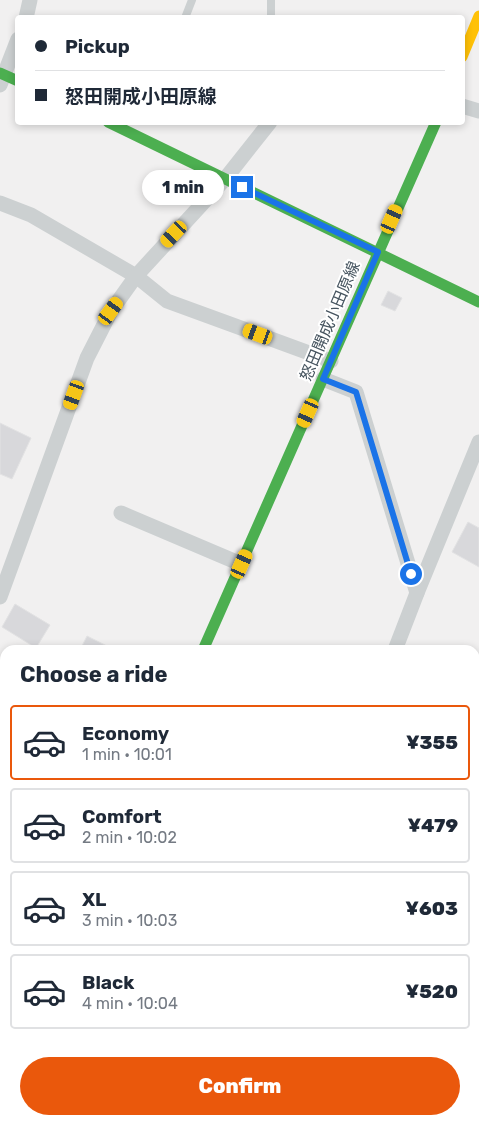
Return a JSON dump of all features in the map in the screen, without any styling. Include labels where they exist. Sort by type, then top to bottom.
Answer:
[{"type":"main road","points":[[465,50],[479,16]]},
{"type":"main road","points":[[1,77],[15,80]]},
{"type":"main road","points":[[435,125],[378,252],[479,302]]},
{"type":"main road","name":"怒田開成小田原線","points":[[131,127],[225,179],[378,252],[205,645]]},
{"type":"street","points":[[27,15],[30,0]]},
{"type":"street","points":[[1,77],[15,46]]},
{"type":"street","points":[[465,107],[479,111]]},
{"type":"street","points":[[0,598],[87,358],[111,311],[136,276],[225,179],[268,125]]},
{"type":"street","points":[[0,203],[31,215],[136,276],[167,301],[331,361]]},
{"type":"street","points":[[323,379],[356,392],[417,592]]},
{"type":"street","points":[[397,645],[479,442]]},
{"type":"street","points":[[121,513],[242,564]]},
{"type":"lane","points":[[186,15],[192,0]]},
{"type":"lane","points":[[271,0],[271,15]]},
{"type":"building","points":[[388,291],[402,298],[395,311],[381,305]]},
{"type":"building","points":[[0,423],[31,438],[12,479],[0,474]]},
{"type":"building","points":[[468,522],[479,528],[479,567],[452,552]]},
{"type":"building","points":[[15,604],[50,625],[38,645],[31,645],[2,627]]},
{"type":"building","points":[[87,636],[105,645],[82,645]]},
{"type":"traffic: fast","points":[[0,73],[15,80]]},
{"type":"traffic: fast","points":[[114,125],[479,302]]},
{"type":"traffic: fast","points":[[205,645],[435,125]]},
{"type":"traffic: slow","points":[[465,50],[479,16]]},
{"type":"route","points":[[242,187],[378,252],[323,379],[356,392],[411,574]]}]
